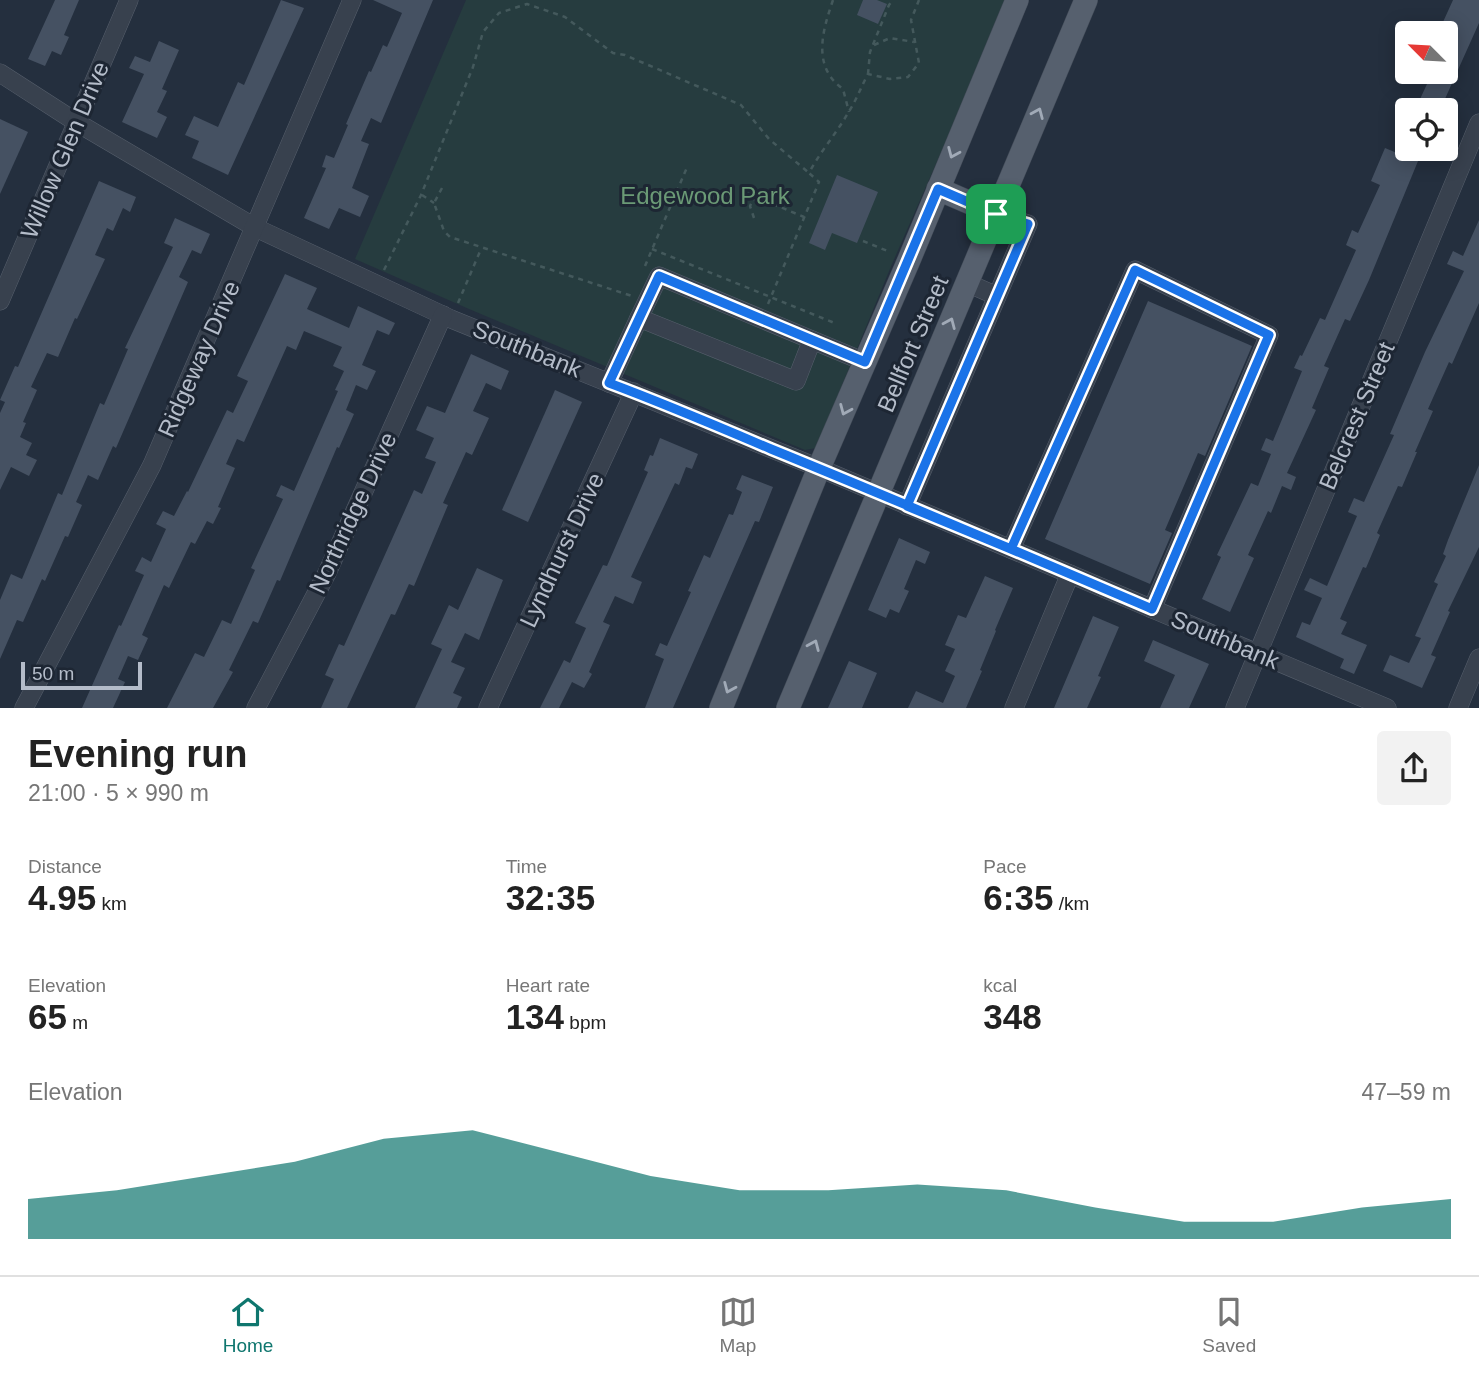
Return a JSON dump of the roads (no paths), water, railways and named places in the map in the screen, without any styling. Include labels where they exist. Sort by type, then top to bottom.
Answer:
[{"type":"main road","name":"Bellfort Street","points":[[721,708],[819,468],[1017,0]]},
{"type":"main road","name":"Bellfort Street","points":[[788,708],[1086,0]]},
{"type":"main road","points":[[938,189],[996,214]]},
{"type":"street","name":"Willow Glen Drive","points":[[0,301],[129,0]]},
{"type":"street","name":"Ridgeway Drive","points":[[24,708],[152,465],[352,0]]},
{"type":"street","name":"Southbank","points":[[0,74],[256,228],[447,317],[819,468],[1387,708]]},
{"type":"street","name":"Belcrest Street","points":[[1235,708],[1479,123]]},
{"type":"street","points":[[907,506],[1028,224],[996,214]]},
{"type":"street","points":[[1011,549],[1135,270],[1269,335],[1152,609]]},
{"type":"street","points":[[609,383],[659,276],[865,362]]},
{"type":"street","points":[[967,283],[997,296]]},
{"type":"street","name":"Northridge Drive","points":[[256,708],[327,573],[447,317]]},
{"type":"street","points":[[639,318],[796,381],[812,340]]},
{"type":"street","points":[[938,353],[968,365]]},
{"type":"street","name":"Lyndhurst Drive","points":[[488,708],[634,392]]},
{"type":"street","points":[[911,416],[940,429]]},
{"type":"street","points":[[1014,708],[1070,574]]},
{"type":"street","points":[[1458,708],[1479,658]]},
{"type":"park label","name":"Edgewood Park","points":[[705,196]]}]
